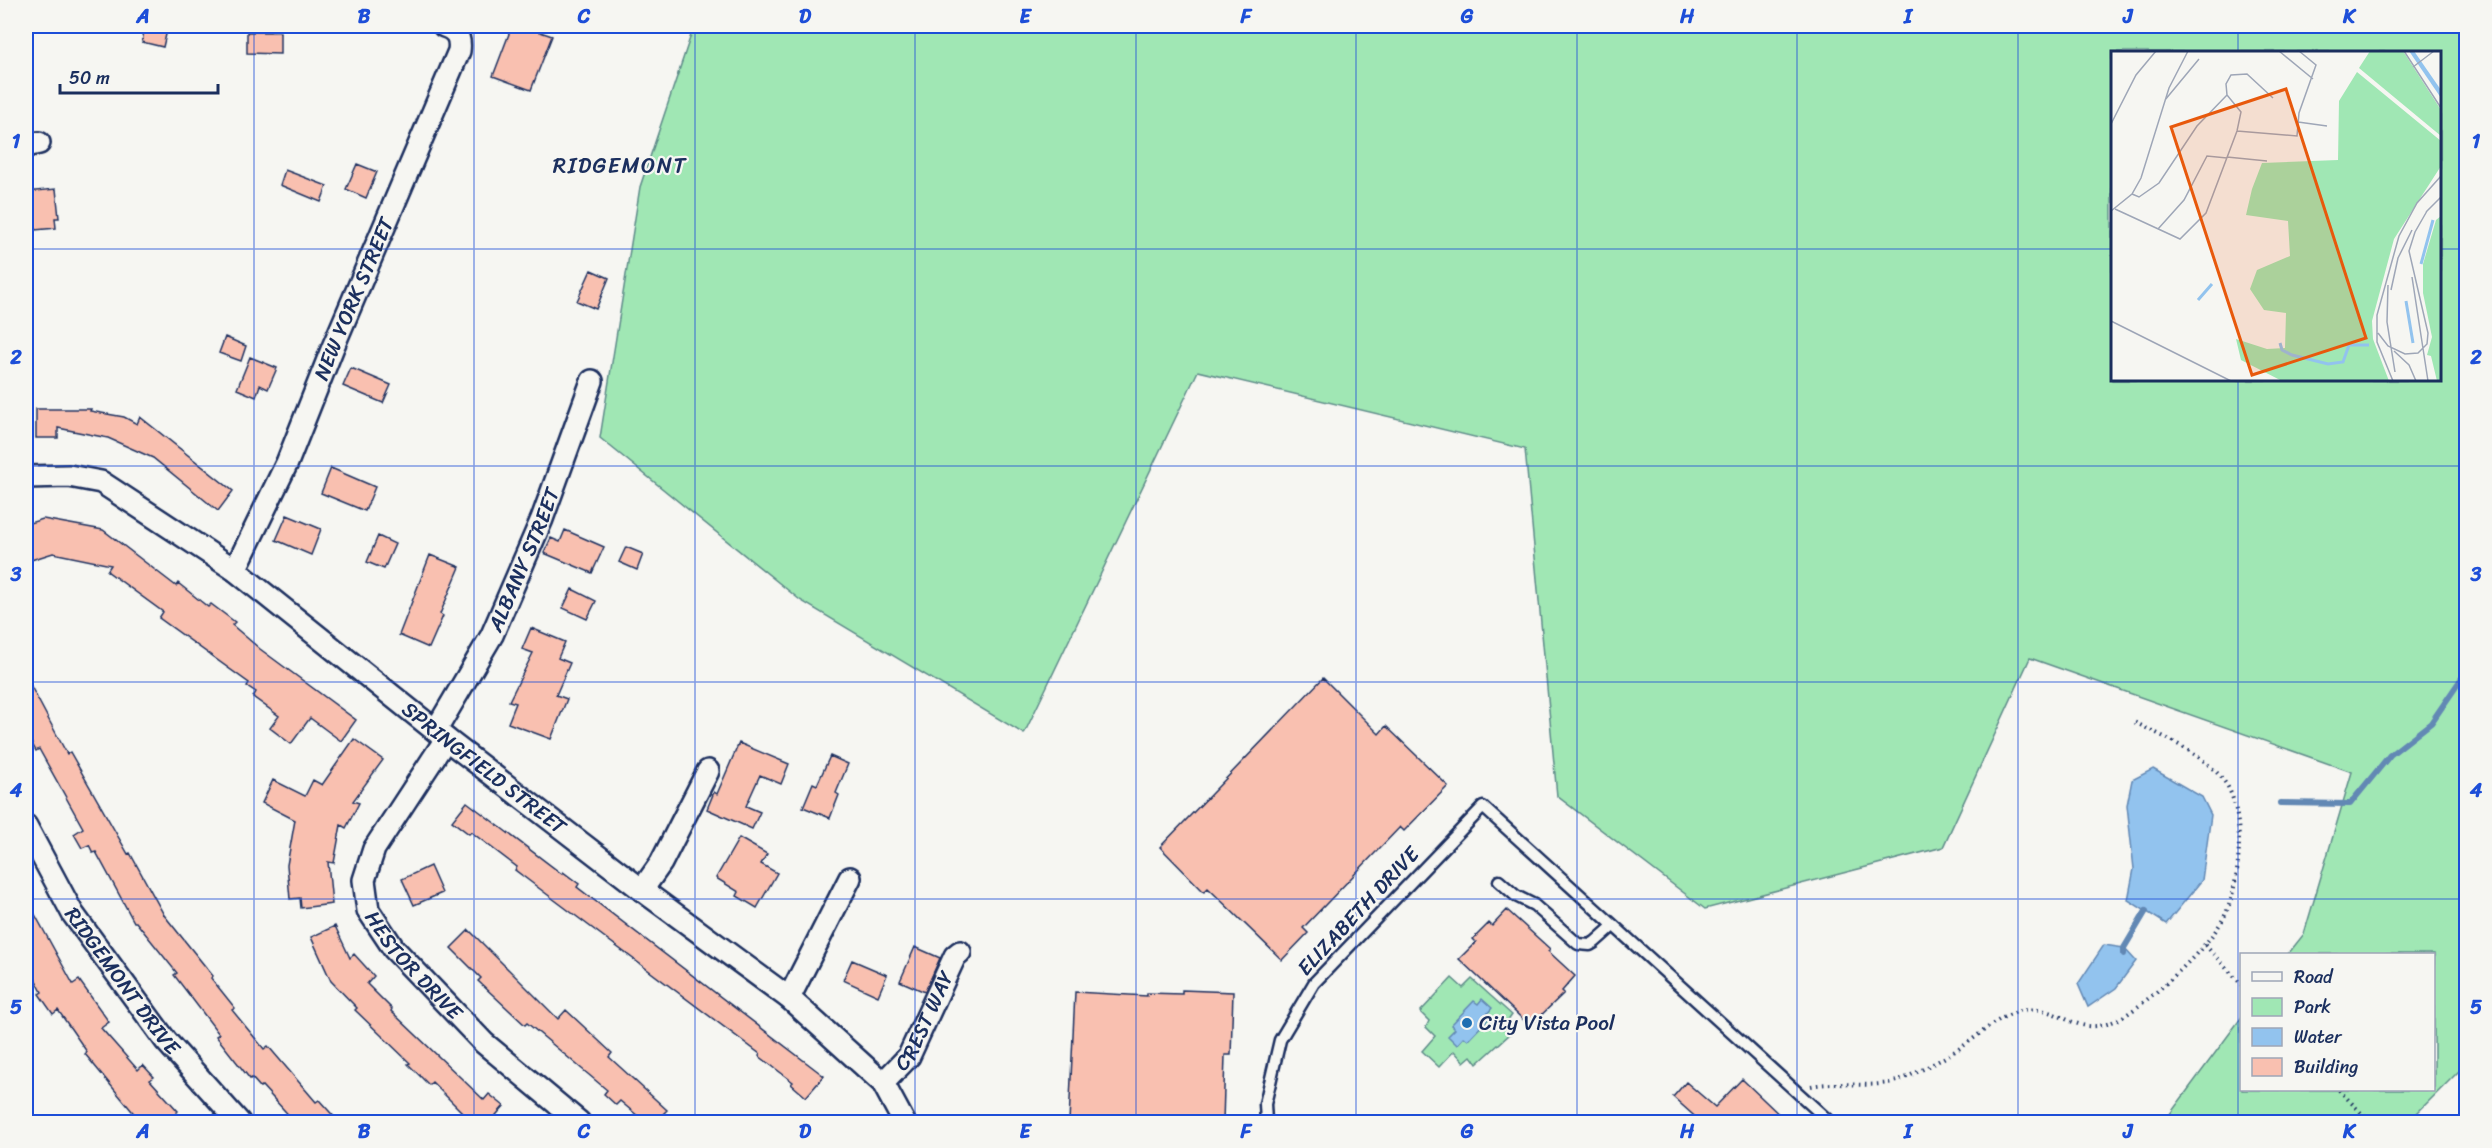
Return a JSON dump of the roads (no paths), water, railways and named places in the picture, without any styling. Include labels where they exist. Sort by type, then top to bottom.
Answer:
[{"type":"street","name":"NEW YORK STREET","points":[[235,570],[287,463],[333,347],[459,51],[460,42],[448,27]]},
{"type":"street","name":"ALBANY STREET","points":[[441,734],[492,635],[542,519],[592,381]]},
{"type":"street","name":"SPRINGFIELD STREET","points":[[26,477],[69,476],[101,482],[235,570],[642,890],[789,998],[884,1083],[904,1122]]},
{"type":"street","name":"HESTOR DRIVE","points":[[441,734],[374,849],[364,880],[368,910],[394,949],[484,1043],[579,1122]]},
{"type":"street","points":[[642,890],[661,863],[708,771]]},
{"type":"street","name":"RIDGEMONT DRIVE","points":[[26,826],[73,914],[166,1041],[239,1122]]},
{"type":"street","points":[[789,998],[850,878]]},
{"type":"street","name":"CREST WAY","points":[[884,1083],[909,1056],[955,956],[960,952]]},
{"type":"lane","name":"ELIZABETH DRIVE","points":[[1266,1122],[1265,1104],[1280,1040],[1314,983],[1483,807],[1613,926]]},
{"type":"lane","points":[[1499,881],[1516,896],[1534,905],[1578,944],[1590,945],[1613,926],[1830,1122]]},
{"type":"water","points":[[2153,769],[2202,797],[2211,815],[2202,880],[2166,924],[2128,900],[2134,869],[2127,805],[2132,780]]},
{"type":"water","points":[[2104,945],[2124,948],[2136,961],[2116,988],[2088,1007],[2078,984]]},
{"type":"water","points":[[1482,999],[1492,1008],[1487,1014],[1490,1017],[1468,1040],[1464,1037],[1457,1045],[1448,1036],[1455,1029],[1451,1025],[1474,1001],[1478,1004]]},
{"type":"waterway","points":[[2280,803],[2350,804],[2390,755],[2431,723],[2466,672]]},
{"type":"waterway","points":[[2124,954],[2124,948],[2146,911]]},
{"type":"place","name":"City Vista Pool","points":[[1467,1023]]},
{"type":"district","name":"RIDGEMONT","points":[[620,165]]}]
